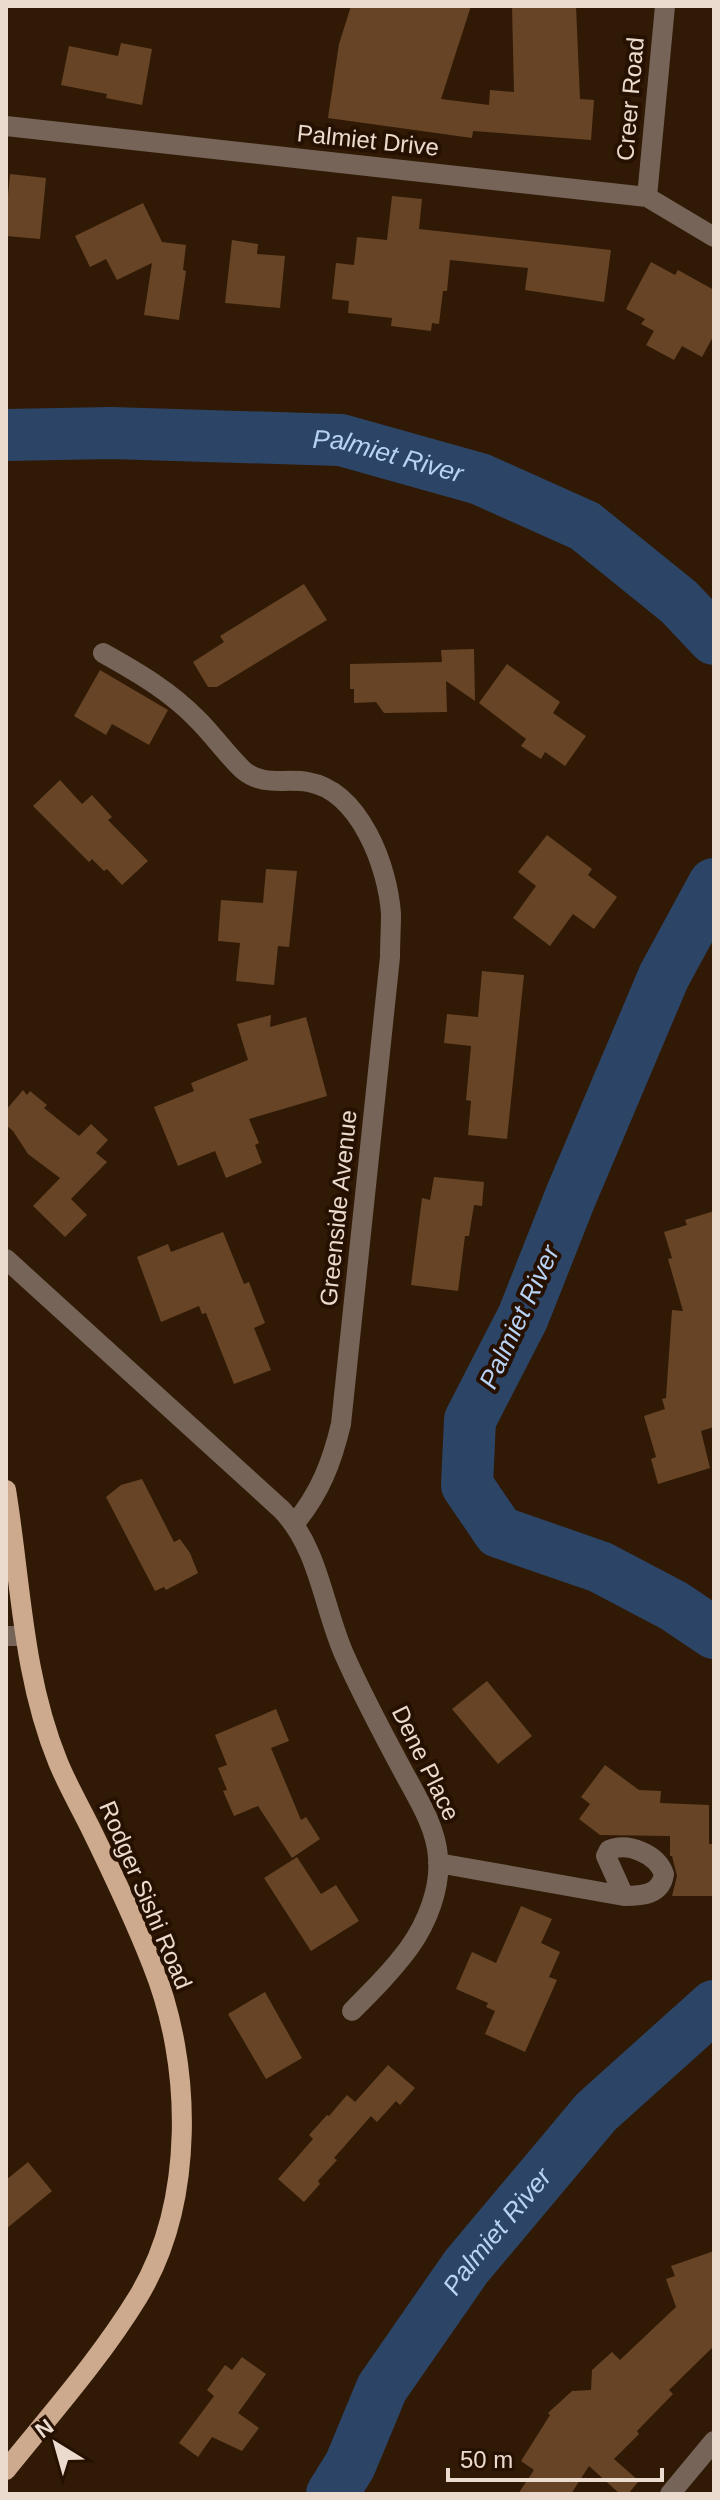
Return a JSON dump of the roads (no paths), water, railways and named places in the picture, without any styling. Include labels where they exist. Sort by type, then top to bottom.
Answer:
[{"type":"main road","name":"Rodger Sishi Road","points":[[6,1490],[15,1636],[58,1761],[154,1968],[179,2064],[181,2129],[180,2169],[173,2209],[139,2296],[86,2371],[6,2470]]},
{"type":"street","name":"Creer Road","points":[[647,197],[665,6]]},
{"type":"street","name":"Palmiet Drive","points":[[6,126],[647,197],[714,237]]},
{"type":"street","name":"Greenside Avenue","points":[[103,653],[167,692],[197,719],[243,770],[254,777],[261,781],[308,782],[330,789],[360,821],[383,874],[391,911],[390,957],[341,1424],[323,1483],[312,1503],[295,1523]]},
{"type":"street","points":[[6,1259],[295,1523]]},
{"type":"street","name":"Dene Place","points":[[295,1523],[310,1553],[342,1649],[429,1823],[438,1863],[437,1884],[430,1910],[411,1946],[352,2011]]},
{"type":"street","points":[[438,1863],[624,1896]]},
{"type":"street","points":[[670,2494],[714,2441]]},
{"type":"waterway","name":"Palmiet River","points":[[6,435],[111,433],[341,440],[480,479],[585,526],[679,602],[714,639]]},
{"type":"waterway","name":"Palmiet River","points":[[714,884],[664,976],[523,1317],[470,1420],[467,1485],[499,1532],[600,1567],[674,1606],[714,1633]]},
{"type":"waterway","name":"Palmiet River","points":[[332,2494],[350,2465],[382,2388],[466,2267],[596,2112],[714,2006]]}]
